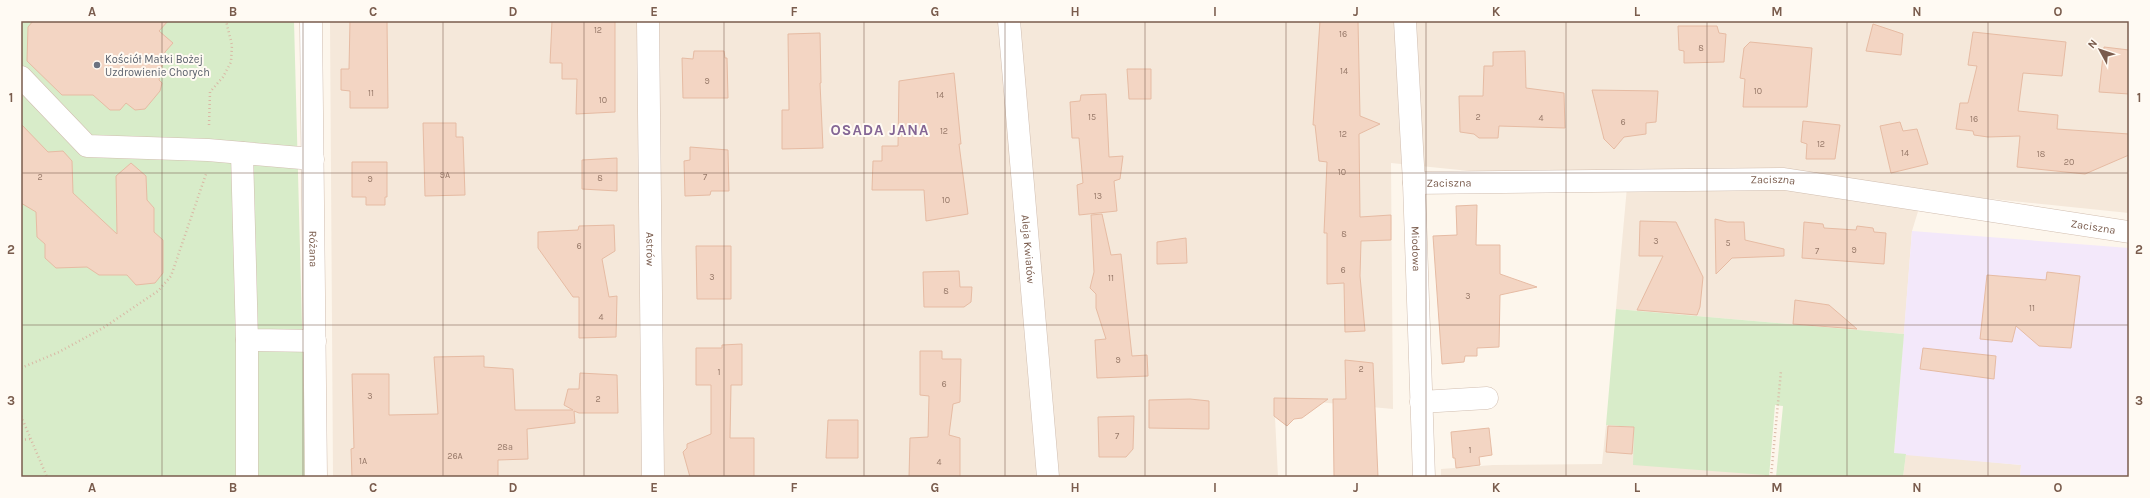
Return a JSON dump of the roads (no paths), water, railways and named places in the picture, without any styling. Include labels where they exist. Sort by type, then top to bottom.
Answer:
[{"type":"street","name":"Różana","points":[[311,21],[316,477]]},
{"type":"street","name":"Astrów","points":[[648,21],[653,477]]},
{"type":"street","name":"Aleja Kwiatów","points":[[1009,21],[1048,477]]},
{"type":"street","name":"Miodowa","points":[[1405,21],[1414,183],[1424,477]]},
{"type":"street","points":[[21,77],[88,146],[208,150],[313,159]]},
{"type":"street","points":[[242,153],[247,340],[247,477]]},
{"type":"street","name":"Zaciszna","points":[[1414,183],[1784,179],[2129,232]]},
{"type":"street","points":[[247,340],[315,341]]},
{"type":"street","points":[[1421,402],[1487,398]]},
{"type":"place","name":"Kościół Matki Bożej Uzdrowienie Chorych","points":[[97,65]]},
{"type":"district","name":"OSADA JANA","points":[[880,130]]}]
